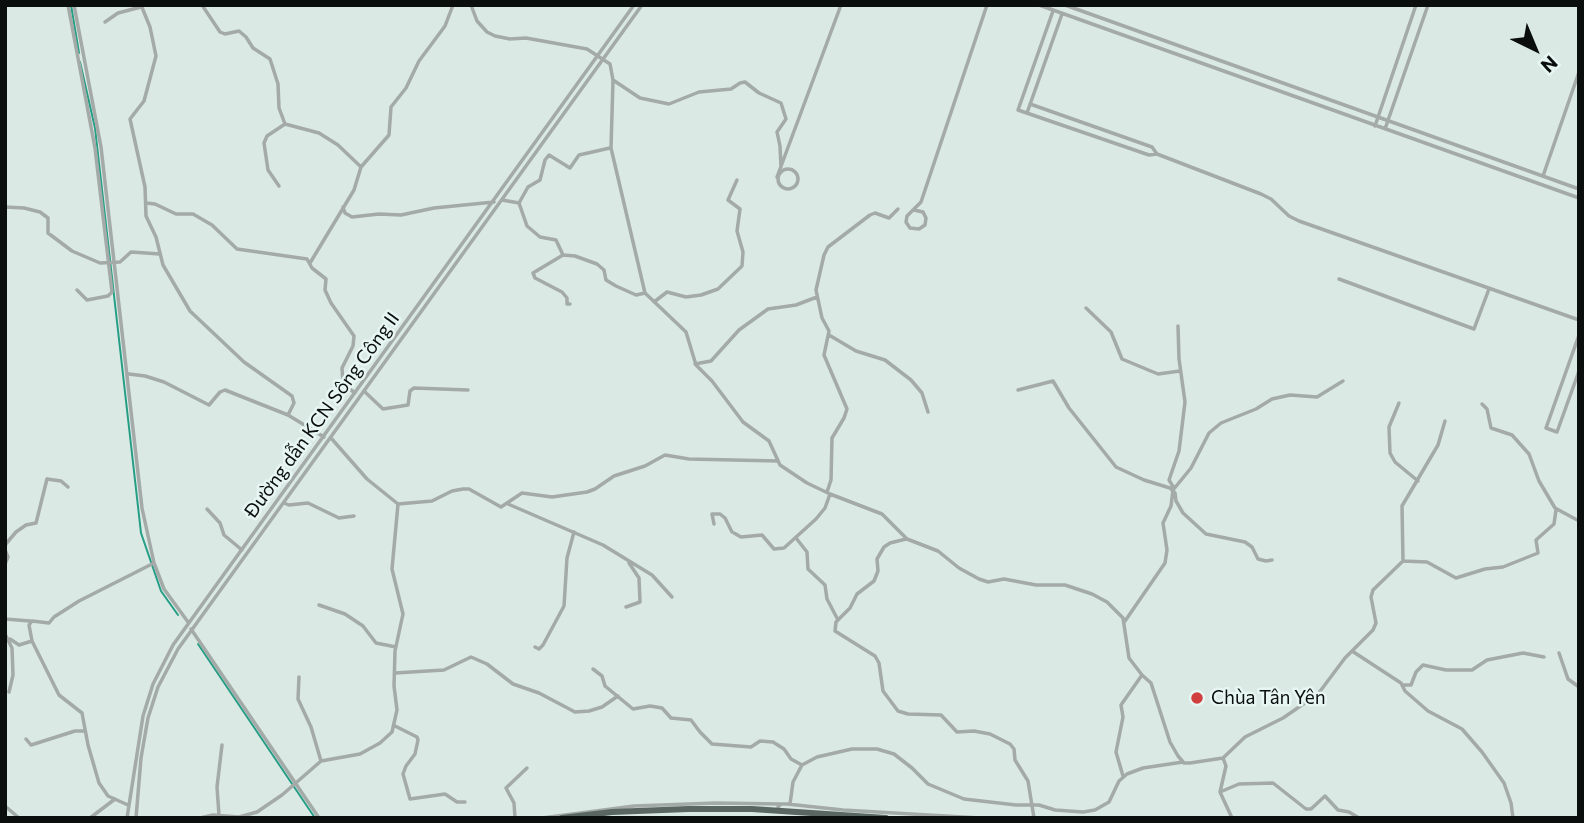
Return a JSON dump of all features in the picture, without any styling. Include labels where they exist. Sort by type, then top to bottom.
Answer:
[{"type":"highway","points":[[562,818],[612,812],[752,809],[886,818]]},
{"type":"street","points":[[68,5],[95,148],[128,374],[142,508],[153,564],[167,594],[189,623]]},
{"type":"street","points":[[74,5],[101,147],[112,264],[111,295],[87,300],[77,290]]},
{"type":"street","points":[[202,5],[220,32],[242,33],[253,48],[270,59],[278,84],[279,112],[285,124]]},
{"type":"street","points":[[310,263],[354,190],[361,167],[389,135],[391,107],[407,88],[419,61],[445,26],[453,5]]},
{"type":"street","points":[[471,5],[477,21],[486,32],[495,36],[579,47],[602,57],[610,64],[611,148],[645,293],[686,332],[695,364],[712,381],[743,422],[769,441],[779,461],[793,474],[828,493],[877,511],[907,539],[938,551],[959,568],[982,580],[1004,579],[1036,585],[1065,585],[1107,602],[1125,621],[1129,658],[1152,684],[1170,742],[1183,762]]},
{"type":"street","points":[[602,57],[634,5]]},
{"type":"street","points":[[602,57],[642,5]]},
{"type":"street","points":[[782,164],[796,172],[798,178],[794,187],[784,189],[778,184],[777,177],[841,5]]},
{"type":"street","points":[[921,202],[926,218],[925,225],[912,229],[907,225],[908,213],[921,202],[987,5]]},
{"type":"street","points":[[1039,5],[1579,198]]},
{"type":"street","points":[[1065,5],[1579,189]]},
{"type":"street","points":[[1375,126],[1416,5]]},
{"type":"street","points":[[1385,129],[1428,5]]},
{"type":"street","points":[[105,22],[118,13],[141,6],[150,27],[156,58],[143,103],[130,119],[141,162],[146,216],[166,271],[190,311],[244,362],[292,396],[294,403],[288,415]]},
{"type":"street","points":[[1053,10],[1018,110],[1149,155],[1157,155],[1261,194],[1299,221],[1579,320]]},
{"type":"street","points":[[1027,113],[1062,14]]},
{"type":"street","name":"Đường dẫn KCN Sông Công II","points":[[127,818],[139,734],[148,698],[162,665],[242,550],[331,438],[602,57]]},
{"type":"street","name":"Đường dẫn KCN Sông Công II","points":[[137,817],[144,735],[153,700],[168,666],[191,629],[284,503],[290,488],[355,393],[602,57]]},
{"type":"street","points":[[1543,176],[1579,72]]},
{"type":"street","points":[[612,80],[640,99],[669,104],[699,92],[732,89],[745,82],[759,93],[781,103],[786,119],[777,132],[782,164]]},
{"type":"street","points":[[83,87],[90,87]]},
{"type":"street","points":[[1030,104],[1152,147],[1157,155]]},
{"type":"street","points":[[279,186],[268,170],[264,143],[267,136],[285,124],[319,133],[338,145],[361,167]]},
{"type":"street","points":[[611,148],[579,155],[570,168],[549,155],[540,180],[528,187],[519,203],[527,226],[540,237],[556,240],[563,254],[597,264],[604,270],[606,280],[616,286],[636,295],[645,293]]},
{"type":"street","points":[[777,177],[781,171],[790,169]]},
{"type":"street","points":[[654,302],[667,292],[686,297],[718,289],[742,266],[743,252],[737,231],[740,209],[728,200],[737,180]]},
{"type":"street","points":[[502,200],[519,203]]},
{"type":"street","points":[[343,207],[345,213],[352,218],[379,214],[401,215],[434,208],[494,202]]},
{"type":"street","points":[[146,203],[155,204],[176,214],[193,214],[216,228],[237,249],[304,257],[326,279],[327,296],[354,335],[353,346],[342,368],[343,384],[355,393]]},
{"type":"street","points":[[5,207],[40,212],[48,218],[48,233],[72,251],[100,263],[122,261],[131,252],[160,254]]},
{"type":"street","points":[[714,524],[712,514],[720,514],[733,533],[741,537],[762,535],[777,550],[796,538],[820,514],[831,480],[832,438],[845,418],[847,409],[824,355],[829,335],[817,297],[817,284],[824,255],[828,247],[870,215],[875,213],[889,218],[898,209]]},
{"type":"street","points":[[914,210],[923,212]]},
{"type":"street","points":[[468,236],[473,240]]},
{"type":"street","points":[[563,254],[533,273],[535,278],[562,292],[567,298],[567,304],[570,304]]},
{"type":"street","points":[[1339,279],[1474,329],[1489,289]]},
{"type":"street","points":[[695,364],[711,361],[739,330],[768,309],[796,305],[817,297]]},
{"type":"street","points":[[1087,307],[1111,332],[1122,359],[1158,374],[1180,371]]},
{"type":"street","points":[[1178,326],[1180,371],[1185,402],[1179,451],[1169,480],[1180,509],[1203,531],[1245,542],[1252,547],[1258,559],[1272,560]]},
{"type":"street","points":[[829,335],[856,351],[885,360],[911,380],[922,393],[928,412]]},
{"type":"street","points":[[1579,335],[1546,428],[1557,432],[1579,371]]},
{"type":"street","points":[[128,374],[164,382],[209,405],[225,390],[288,415],[324,437]]},
{"type":"street","points":[[1125,621],[1165,563],[1167,550],[1163,523],[1171,506],[1173,489],[1191,468],[1206,438],[1217,425],[1285,395],[1320,396],[1343,381]]},
{"type":"street","points":[[1018,390],[1053,382],[1069,408],[1116,467],[1135,477],[1173,489]]},
{"type":"street","points":[[364,391],[383,409],[408,405],[410,391],[414,388],[468,390]]},
{"type":"street","points":[[1399,403],[1388,428],[1390,453],[1402,468],[1418,481]]},
{"type":"street","points":[[1482,404],[1487,409],[1491,428],[1512,435],[1529,454],[1539,481],[1556,510],[1579,521]]},
{"type":"street","points":[[1403,561],[1402,506],[1439,443],[1445,421]]},
{"type":"street","points":[[331,438],[367,479],[398,504],[432,501],[452,491],[463,489],[469,489],[498,506],[508,504],[522,493],[552,497],[591,491],[614,476],[635,470],[664,455],[689,459],[779,461]]},
{"type":"street","points":[[5,545],[13,534],[26,525],[36,523],[47,479],[61,481],[68,487]]},
{"type":"street","points":[[284,503],[306,503],[338,518],[354,516]]},
{"type":"street","points":[[200,818],[219,815],[233,817],[257,812],[290,789],[321,761],[360,754],[385,740],[395,726],[396,647],[403,614],[393,569],[398,504]]},
{"type":"street","points":[[508,504],[603,545],[661,582],[672,597]]},
{"type":"street","points":[[207,509],[220,523],[224,535],[242,550]]},
{"type":"street","points":[[790,804],[793,782],[802,765],[817,757],[852,749],[877,750],[899,757],[928,784],[960,797],[1069,811],[1095,810],[1109,802],[1123,776],[1143,768],[1223,758],[1245,737],[1283,718],[1318,694],[1352,651],[1373,631],[1376,623],[1371,597],[1373,590],[1403,561],[1427,562],[1456,578],[1485,569],[1503,567],[1538,553],[1536,540],[1554,524],[1556,510]]},
{"type":"street","points":[[535,647],[539,649],[545,642],[564,606],[567,558],[574,532]]},
{"type":"street","points":[[796,538],[807,552],[808,569],[825,585],[827,599],[838,620]]},
{"type":"street","points":[[907,539],[890,542],[884,547],[877,559],[878,571],[874,581],[857,594],[834,629],[875,656],[879,663],[883,691],[898,711],[938,714],[947,719],[957,732],[990,734],[1010,744],[1014,749],[1015,760],[1027,778],[1034,818]]},
{"type":"street","points":[[5,550],[8,557],[5,564]]},
{"type":"street","points":[[625,558],[638,575],[640,590],[640,602],[626,607]]},
{"type":"street","points":[[5,619],[49,623],[65,610],[153,564]]},
{"type":"street","points":[[319,605],[363,626],[376,643],[396,647]]},
{"type":"street","points":[[32,621],[29,631],[32,641],[60,695],[82,713],[99,783],[106,794],[128,805]]},
{"type":"street","points":[[191,629],[319,818]]},
{"type":"street","points":[[5,634],[12,648],[13,665],[9,692]]},
{"type":"street","points":[[7,640],[19,645],[32,641]]},
{"type":"street","points":[[1352,651],[1403,685],[1411,685],[1416,672],[1423,665],[1446,670],[1472,670],[1488,660],[1522,653],[1544,657]]},
{"type":"street","points":[[1559,653],[1568,679],[1579,687]]},
{"type":"street","points":[[395,673],[444,670],[471,657],[487,664],[513,684],[539,693],[575,712],[602,707],[618,696]]},
{"type":"street","points":[[593,669],[602,676],[605,686],[633,709],[650,706],[662,708],[671,718],[691,720],[712,744],[751,747],[760,741],[773,742],[783,749],[791,760],[802,765]]},
{"type":"street","points":[[1123,776],[1116,754],[1123,717],[1121,705],[1142,675]]},
{"type":"street","points":[[299,677],[299,703],[311,727],[321,761]]},
{"type":"street","points":[[1403,685],[1405,691],[1428,711],[1462,729],[1482,752],[1508,790],[1513,818]]},
{"type":"street","points":[[148,698],[153,700]]},
{"type":"street","points":[[395,726],[418,740],[415,754],[405,766],[403,774],[410,799],[445,794],[457,802],[465,802]]},
{"type":"street","points":[[26,739],[30,746],[75,731],[85,732]]},
{"type":"street","points":[[219,815],[217,787],[222,746]]},
{"type":"street","points":[[1223,758],[1226,766],[1220,792],[1233,818]]},
{"type":"street","points":[[515,818],[514,803],[506,788],[527,768]]},
{"type":"street","points":[[1220,792],[1239,784],[1273,783],[1306,809],[1311,809],[1325,796],[1338,810],[1359,818]]},
{"type":"street","points":[[90,818],[114,799]]},
{"type":"street","points":[[542,818],[634,806],[716,803],[779,806],[790,804],[842,810],[980,818]]},
{"type":"street","points":[[5,806],[19,818]]},
{"type":"waterway","points":[[71,5],[79,53]]},
{"type":"waterway","points":[[80,62],[95,128],[141,533],[161,591],[178,615]]},
{"type":"waterway","points":[[198,644],[315,818]]},
{"type":"place","name":"Chùa Tân Yên","points":[[1197,698]]}]
